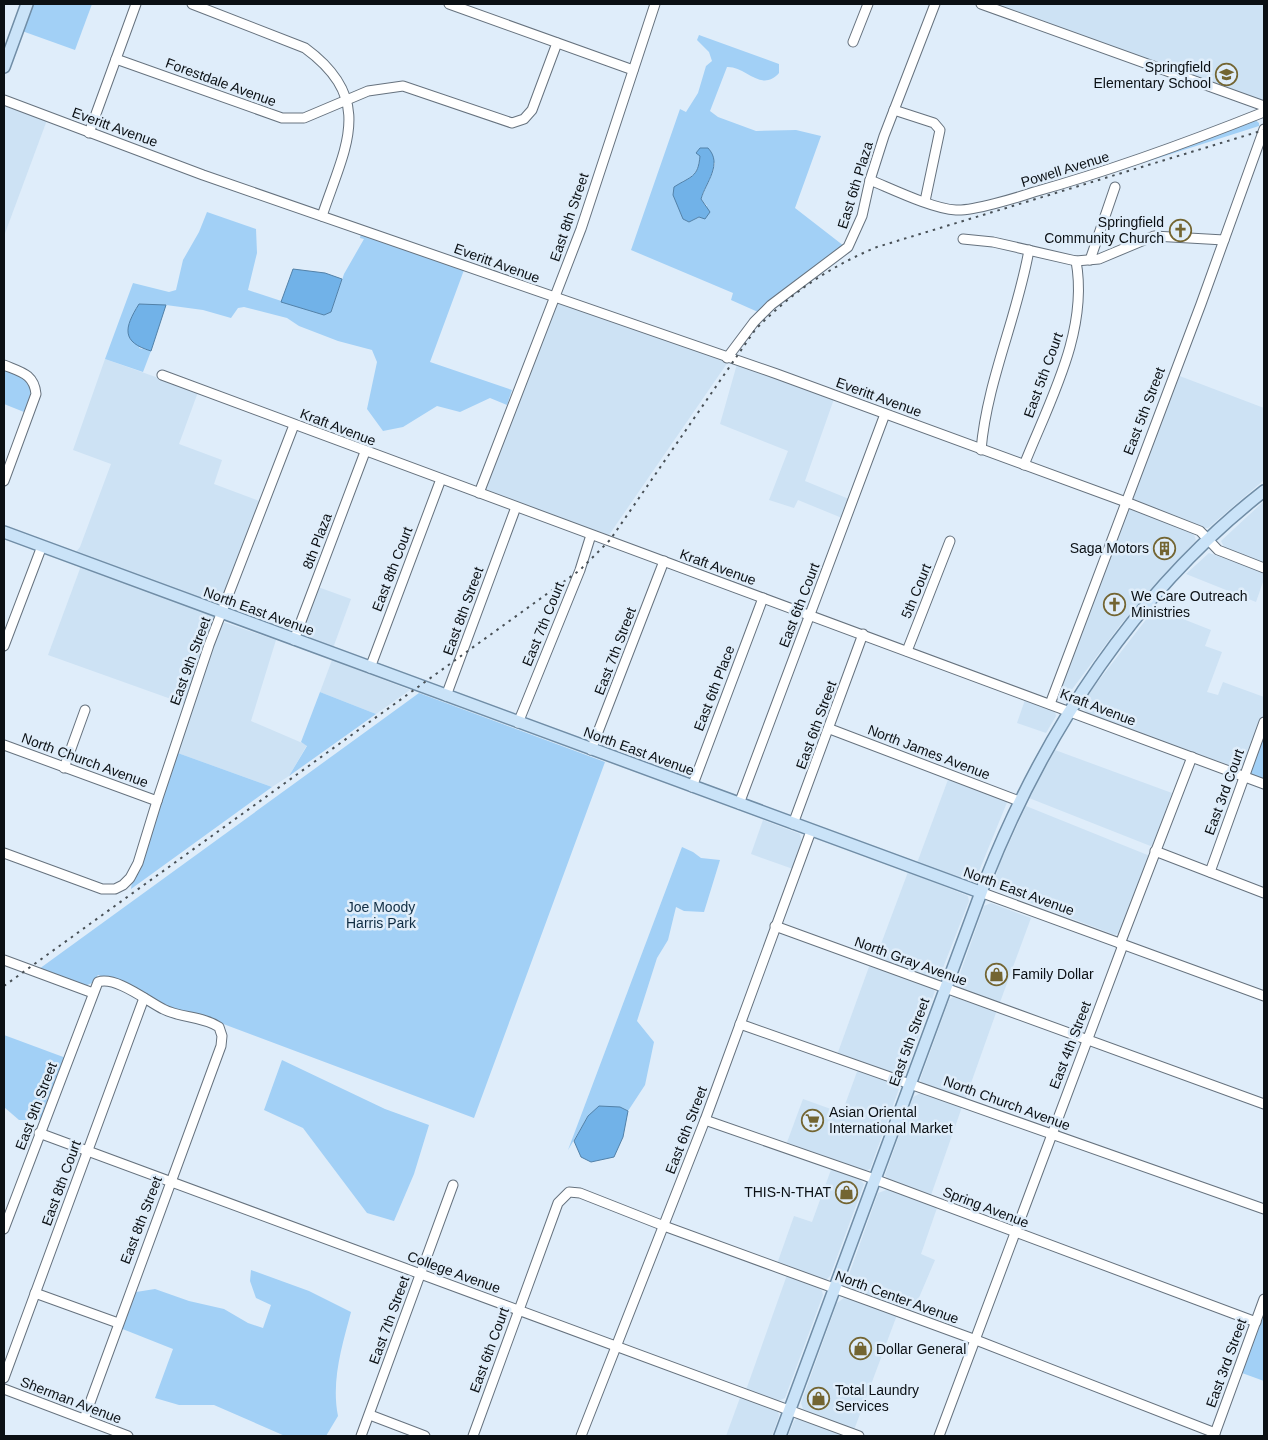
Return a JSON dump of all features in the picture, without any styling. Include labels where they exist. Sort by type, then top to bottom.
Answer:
[{"type":"main road","points":[[4,66],[27,4]]},
{"type":"main road","name":"East 5th Street","points":[[780,1436],[980,892],[1019,801],[1069,711],[1132,623],[1208,540],[1264,491]]},
{"type":"main road","name":"North East Avenue","points":[[4,532],[980,892]]},
{"type":"street","points":[[90,133],[136,4]]},
{"type":"street","points":[[192,4],[305,48],[332,71],[340,81],[350,113],[348,137],[322,216]]},
{"type":"street","points":[[449,4],[633,70]]},
{"type":"street","name":"East 8th Street","points":[[479,493],[581,229],[655,4]]},
{"type":"street","points":[[853,42],[868,4]]},
{"type":"street","name":"East 6th Plaza","points":[[727,358],[754,322],[771,305],[848,247],[862,216],[870,180],[894,110],[935,4]]},
{"type":"street","points":[[981,4],[1264,106]]},
{"type":"street","name":"Forestdale Avenue","points":[[116,59],[282,118],[304,118],[368,91],[404,86],[512,122],[524,119],[532,110],[557,43]]},
{"type":"street","name":"Everitt Avenue","points":[[4,100],[90,133],[885,414],[1126,502],[1200,532],[1218,550],[1264,568]]},
{"type":"street","points":[[894,110],[934,123],[940,130],[925,201]]},
{"type":"street","name":"Powell Avenue","points":[[870,180],[925,201],[956,210],[1010,199],[1088,177],[1172,149],[1264,112]]},
{"type":"street","name":"East 5th Street","points":[[1050,704],[1264,129]]},
{"type":"street","points":[[1090,260],[1115,187]]},
{"type":"street","points":[[963,239],[1029,250],[1076,262],[1099,259],[1154,236],[1224,240]]},
{"type":"street","points":[[981,450],[986,404],[1019,299],[1029,250]]},
{"type":"street","name":"East 5th Court","points":[[1024,465],[1074,333],[1079,297],[1076,262]]},
{"type":"street","points":[[4,366],[27,374],[35,383],[36,394],[4,481]]},
{"type":"street","name":"Kraft Avenue","points":[[162,375],[365,452],[863,634],[1264,784]]},
{"type":"street","name":"East 6th Court","points":[[739,804],[885,414]]},
{"type":"street","name":"East 9th Street","points":[[4,853],[102,889],[115,889],[130,878],[138,864],[156,801],[209,645],[294,425]]},
{"type":"street","name":"8th Plaza","points":[[294,640],[365,452]]},
{"type":"street","name":"East 8th Court","points":[[370,668],[441,479]]},
{"type":"street","name":"East 8th Street","points":[[446,696],[516,508]]},
{"type":"street","name":"East 7th Court","points":[[518,723],[580,570],[591,535]]},
{"type":"street","name":"5th Court","points":[[907,651],[950,541]]},
{"type":"street","points":[[4,646],[42,546]]},
{"type":"street","name":"East 7th Street","points":[[591,750],[664,561]]},
{"type":"street","name":"East 6th Place","points":[[692,787],[763,598]]},
{"type":"street","name":"East 6th Street","points":[[793,824],[830,729],[863,634]]},
{"type":"street","points":[[64,768],[85,710]]},
{"type":"street","name":"East 3rd Court","points":[[1210,872],[1264,722]]},
{"type":"street","name":"North James Avenue","points":[[830,729],[1019,801]]},
{"type":"street","name":"North Church Avenue","points":[[4,745],[156,801]]},
{"type":"street","name":"East 4th Street","points":[[939,1436],[1087,1040],[1155,851],[1192,757]]},
{"type":"street","name":"East 6th Street","points":[[580,1436],[705,1120],[811,831]]},
{"type":"street","points":[[1155,851],[1264,893]]},
{"type":"street","name":"North East Avenue","points":[[980,892],[1264,996]]},
{"type":"street","name":"North Gray Avenue","points":[[775,926],[1264,1104]]},
{"type":"street","points":[[4,960],[93,992],[98,982],[105,981],[144,998]]},
{"type":"street","name":"East 9th Street","points":[[4,1229],[93,992]]},
{"type":"street","name":"East 8th Street","points":[[84,1419],[221,1046],[221,1030],[212,1024],[166,1011],[144,998]]},
{"type":"street","name":"East 8th Court","points":[[4,1378],[144,998]]},
{"type":"street","name":"North Church Avenue","points":[[740,1024],[1264,1209]]},
{"type":"street","name":"Spring Avenue","points":[[705,1120],[874,1180],[1256,1322]]},
{"type":"street","name":"College Avenue","points":[[39,1133],[859,1436]]},
{"type":"street","name":"East 7th Street","points":[[361,1436],[453,1185]]},
{"type":"street","name":"East 6th Court","points":[[473,1436],[558,1204],[569,1192]]},
{"type":"street","name":"North Center Avenue","points":[[569,1192],[580,1193],[664,1226],[976,1340],[1214,1435]]},
{"type":"street","points":[[35,1293],[118,1323]]},
{"type":"street","name":"East 3rd Street","points":[[1214,1435],[1264,1299]]},
{"type":"street","name":"Sherman Avenue","points":[[4,1390],[128,1436]]},
{"type":"street","points":[[370,1415],[425,1436]]},
{"type":"shaded area","name":"Springfield Elementary School","points":[[996,4],[1264,4],[1264,101],[1260,100]]},
{"type":"shaded area","points":[[4,106],[47,120],[4,236]]},
{"type":"shaded area","points":[[700,148],[708,148],[714,160],[712,173],[701,199],[710,212],[705,219],[699,217],[689,222],[683,219],[673,195],[674,187],[695,173],[700,156],[696,153]]},
{"type":"shaded area","points":[[293,269],[325,273],[342,279],[331,312],[324,315],[281,302]]},
{"type":"shaded area","points":[[555,302],[728,362],[609,535],[482,491]]},
{"type":"shaded area","points":[[139,304],[166,305],[151,351],[134,343],[128,333],[130,320]]},
{"type":"shaded area","points":[[105,359],[198,392],[179,444],[222,460],[214,484],[262,502],[221,602],[209,603],[76,552],[80,547],[111,464],[73,450]]},
{"type":"shaded area","points":[[737,364],[834,399],[805,481],[849,499],[842,518],[798,500],[794,508],[769,500],[788,451],[720,424]]},
{"type":"shaded area","points":[[1177,375],[1264,408],[1264,480],[1208,528],[1202,528],[1131,500]]},
{"type":"shaded area","points":[[1264,501],[1264,564],[1224,547],[1221,541]]},
{"type":"shaded area","points":[[1129,508],[1185,529],[1194,535],[1196,540],[1121,624],[1064,700],[1060,697],[1060,691]]},
{"type":"shaded area","points":[[1209,553],[1264,572],[1264,579],[1256,602],[1186,574]]},
{"type":"shaded area","points":[[81,566],[208,613],[214,617],[185,704],[48,655]]},
{"type":"shaded area","points":[[318,587],[351,599],[333,648],[300,635]]},
{"type":"shaded area","points":[[1155,608],[1211,630],[1205,646],[1222,652],[1207,692],[1218,695],[1223,682],[1264,697],[1264,714],[1246,764],[1234,767],[1090,715],[1083,709],[1083,703],[1093,688]]},
{"type":"shaded area","points":[[223,622],[276,640],[251,721],[307,745],[289,776],[272,787],[175,752],[220,624]]},
{"type":"shaded area","points":[[332,660],[410,690],[376,714],[320,692]]},
{"type":"shaded area","points":[[1026,697],[1055,712],[1056,716],[1046,733],[1017,723]]},
{"type":"shaded area","points":[[1055,750],[1172,793],[1153,847],[1029,798]]},
{"type":"shaded area","points":[[949,777],[1008,800],[977,876],[973,881],[917,863]]},
{"type":"shaded area","points":[[1026,806],[1150,856],[1121,932],[1115,935],[992,888],[1000,863]]},
{"type":"shaded area","points":[[763,820],[800,834],[802,843],[793,869],[751,854]]},
{"type":"shaded area","points":[[908,872],[968,896],[969,901],[939,978],[932,979],[875,960]]},
{"type":"shaded area","points":[[991,903],[1031,918],[999,1005],[958,988],[956,985],[984,906]]},
{"type":"shaded area","points":[[870,964],[930,987],[935,991],[906,1072],[900,1076],[837,1055]]},
{"type":"shaded area","points":[[953,997],[997,1010],[965,1100],[922,1083],[920,1080],[949,1000]]},
{"type":"shaded area","points":[[858,1069],[895,1082],[899,1089],[870,1169],[865,1171],[786,1145],[803,1099],[842,1113]]},
{"type":"shaded area","points":[[921,1093],[962,1107],[930,1198],[891,1183],[885,1175],[913,1097]]},
{"type":"shaded area","points":[[599,1106],[620,1107],[628,1111],[623,1137],[614,1157],[591,1162],[581,1157],[574,1141],[588,1116]]},
{"type":"shaded area","points":[[832,1167],[858,1178],[864,1184],[830,1276],[825,1281],[777,1264],[794,1216],[812,1222]]},
{"type":"shaded area","points":[[889,1189],[937,1208],[921,1254],[935,1260],[912,1314],[845,1286],[878,1193]]},
{"type":"shaded area","points":[[787,1275],[817,1286],[823,1295],[785,1398],[778,1401],[746,1390]]},
{"type":"shaded area","points":[[844,1298],[897,1315],[854,1430],[812,1414],[803,1409],[801,1403],[837,1303]]},
{"type":"shaded area","points":[[741,1395],[778,1411],[779,1416],[772,1436],[726,1436]]},
{"type":"shaded area","points":[[798,1418],[840,1431],[838,1436],[788,1436],[794,1421]]},
{"type":"green space","points":[[32,4],[92,4],[75,50],[22,31]]},
{"type":"green space","points":[[699,35],[779,64],[779,73],[766,80],[760,80],[741,70],[727,67],[710,111],[718,117],[756,131],[796,130],[821,136],[795,208],[844,246],[789,285],[758,312],[731,300],[733,293],[631,250],[680,109],[686,112],[698,93],[706,66],[712,61],[709,52],[697,40]],"holes":[[[697,153],[715,163],[701,199],[707,206],[700,217],[689,222],[683,219],[680,211],[683,181],[696,172],[700,156]]]},
{"type":"green space","points":[[1254,119],[1259,123],[1259,126],[1130,167]]},
{"type":"green space","points":[[207,212],[256,229],[257,253],[248,290],[324,315],[331,312],[344,274],[364,239],[360,238],[361,233],[464,270],[430,362],[512,390],[507,405],[490,398],[460,412],[437,406],[403,427],[383,431],[367,409],[377,362],[372,350],[338,341],[299,326],[287,318],[244,307],[238,308],[231,318],[203,310],[166,305],[139,348],[151,351],[143,372],[105,359],[133,283],[169,292],[176,290],[183,260],[199,232]]},
{"type":"green space","points":[[4,369],[21,376],[29,383],[31,388],[30,394],[24,412],[4,404]]},
{"type":"green space","points":[[320,692],[376,714],[289,776],[307,746],[301,742]]},
{"type":"green space","name":"Joe Moody Harris Park","points":[[419,693],[605,762],[474,1118],[218,1022],[168,1008],[138,990],[98,975],[92,983],[85,986],[39,969]]},
{"type":"green space","points":[[1264,734],[1264,781],[1249,775]]},
{"type":"green space","points":[[175,752],[272,787],[131,889],[132,881],[142,865]]},
{"type":"green space","points":[[682,847],[701,858],[720,860],[704,912],[684,911],[676,907],[668,940],[657,958],[637,1021],[654,1042],[645,1085],[628,1111],[620,1107],[588,1116],[568,1150]]},
{"type":"green space","points":[[4,1035],[66,1058],[42,1120],[19,1120],[4,1107]]},
{"type":"green space","points":[[282,1060],[385,1109],[429,1125],[414,1174],[394,1221],[367,1213],[303,1128],[264,1110]]},
{"type":"green space","points":[[251,1270],[309,1291],[351,1312],[341,1351],[337,1377],[336,1403],[338,1416],[326,1436],[285,1436],[214,1405],[179,1405],[155,1398],[173,1349],[120,1328],[136,1292],[155,1289],[189,1301],[224,1309],[248,1323],[263,1328],[271,1305],[256,1298],[250,1281]]},
{"type":"green space","points":[[1264,1313],[1264,1381],[1242,1373]]},
{"type":"railway","points":[[4,986],[580,570],[610,540],[755,330],[782,304],[812,282],[843,263],[877,247],[1264,130]]},
{"type":"place","name":"Springfield Elementary School","points":[[1227,75]]},
{"type":"place","name":"Springfield Community Church","points":[[1180,230]]},
{"type":"place","name":"Saga Motors","points":[[1165,548]]},
{"type":"place","name":"We Care Outreach Ministries","points":[[1115,604]]},
{"type":"place","name":"Family Dollar","points":[[996,974]]},
{"type":"place","name":"Asian Oriental International Market","points":[[813,1120]]},
{"type":"place","name":"THIS-N-THAT","points":[[847,1192]]},
{"type":"place","name":"Dollar General","points":[[860,1349]]},
{"type":"place","name":"Total Laundry Services","points":[[819,1398]]}]
